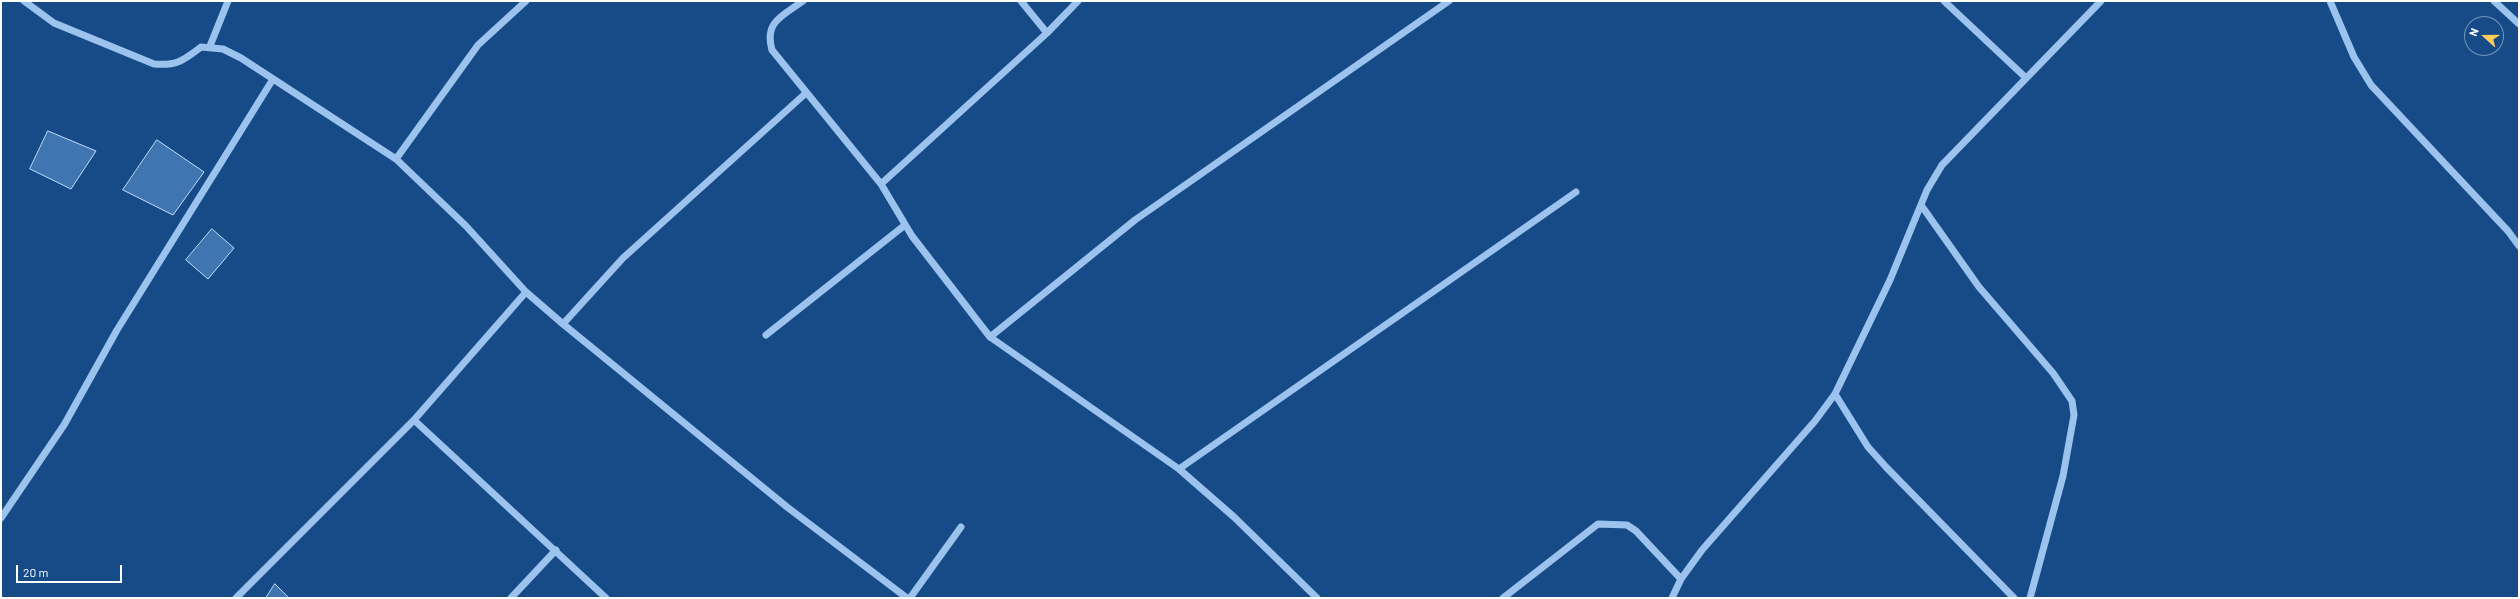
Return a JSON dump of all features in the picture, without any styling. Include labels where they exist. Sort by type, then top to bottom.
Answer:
[{"type":"street","points":[[24,1],[54,23],[154,64],[170,66],[185,59],[201,47],[210,46],[224,49],[241,58],[396,159],[466,226],[526,292],[563,324],[787,507],[907,598]]},
{"type":"street","points":[[210,46],[228,1]]},
{"type":"street","points":[[396,159],[478,45],[526,1]]},
{"type":"street","points":[[803,1],[780,18],[771,28],[768,38],[772,50],[881,184],[905,225],[990,337],[1179,469],[1234,517],[1317,598]]},
{"type":"street","points":[[1021,1],[1047,33]]},
{"type":"street","points":[[881,184],[1047,33],[1078,1]]},
{"type":"street","points":[[990,337],[1136,220],[1449,1]]},
{"type":"street","points":[[1944,1],[2025,77]]},
{"type":"street","points":[[1672,598],[1681,579],[1702,550],[1815,421],[1835,394],[1890,280],[1927,190],[1942,164],[2025,77],[2101,1]]},
{"type":"street","points":[[2330,1],[2354,57],[2371,85],[2502,225],[2519,246]]},
{"type":"street","points":[[2494,1],[2519,24]]},
{"type":"street","points":[[1,518],[64,424],[117,330],[273,79]]},
{"type":"street","points":[[563,324],[623,258],[806,93]]},
{"type":"street","points":[[1179,469],[1576,192]]},
{"type":"street","points":[[1921,206],[1979,288],[2053,373],[2072,401],[2074,415],[2063,476],[2030,598]]},
{"type":"street","points":[[766,335],[905,225]]},
{"type":"street","points":[[236,598],[414,420],[526,292]]},
{"type":"street","points":[[1835,394],[1868,447],[2014,598]]},
{"type":"street","points":[[414,420],[556,550],[606,598]]},
{"type":"street","points":[[1503,598],[1598,524],[1627,525],[1636,531],[1681,579]]},
{"type":"street","points":[[910,598],[961,527]]},
{"type":"street","points":[[511,598],[556,550]]},
{"type":"building","points":[[48,131],[96,151],[71,189],[30,169]]},
{"type":"building","points":[[157,140],[204,172],[173,215],[123,190]]},
{"type":"building","points":[[212,229],[234,248],[208,279],[186,260]]},
{"type":"building","points":[[275,584],[289,598],[266,598]]}]
